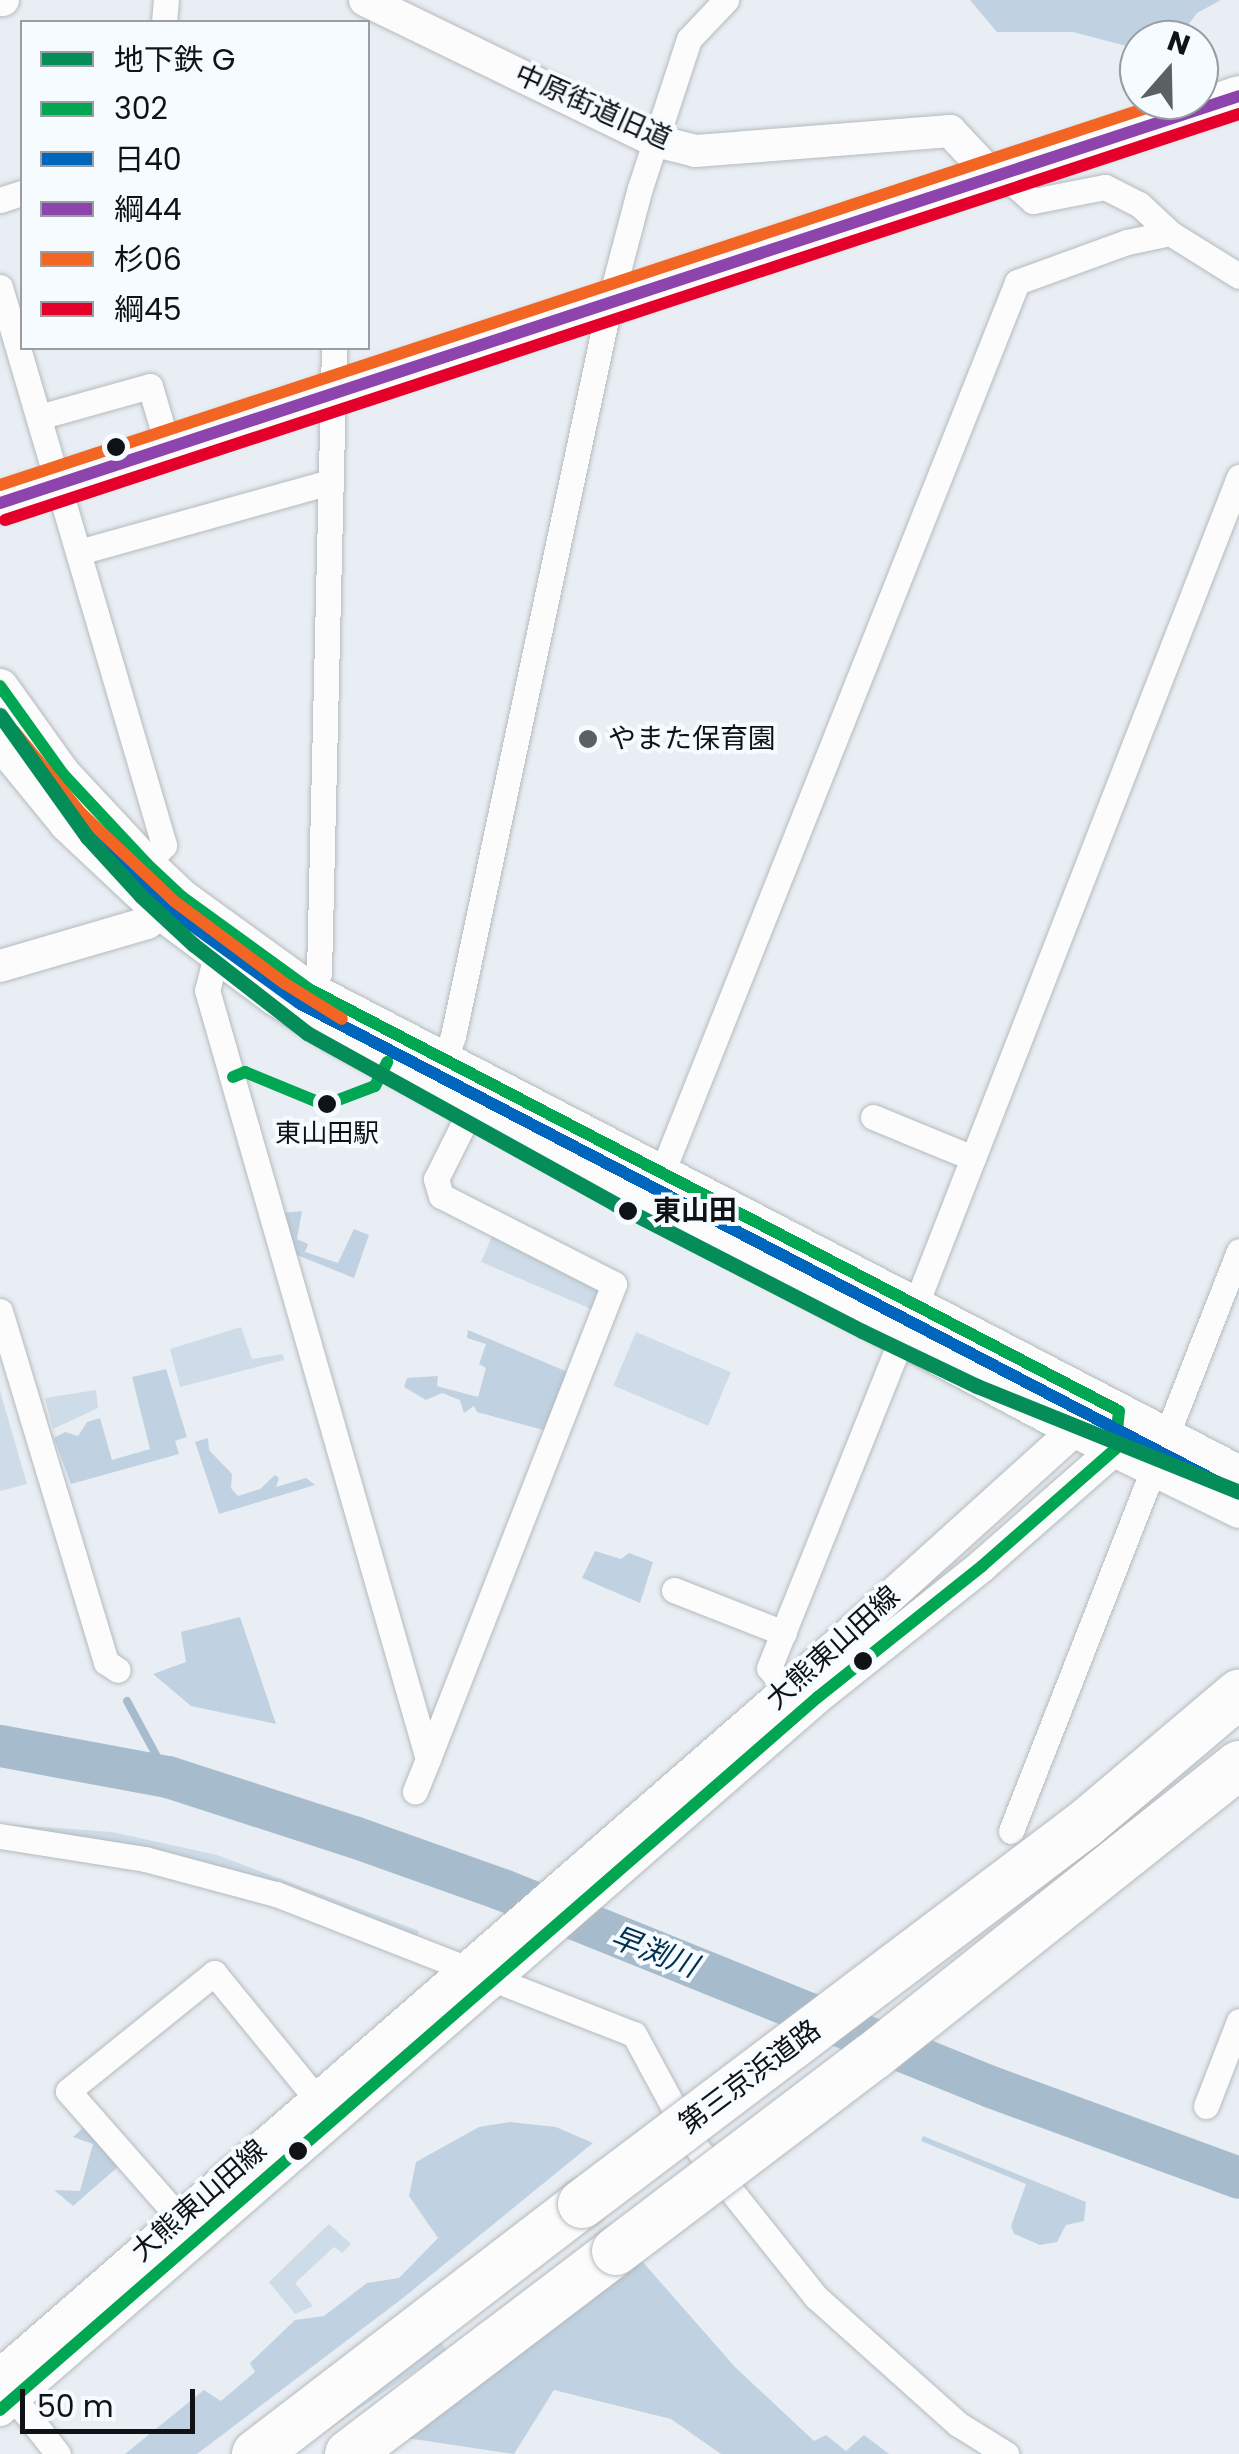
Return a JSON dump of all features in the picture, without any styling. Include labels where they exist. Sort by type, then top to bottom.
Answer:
[{"type":"highway","name":"第三京浜道路","points":[[256,2454],[1084,1824],[1239,1694]]},
{"type":"highway","name":"第三京浜道路","points":[[349,2454],[872,2056],[1239,1766]]},
{"type":"main road","points":[[0,503],[1239,96]]},
{"type":"main road","points":[[0,686],[63,774],[147,864],[172,905],[216,954],[334,1034],[1115,1449],[1160,1451],[1239,1473]]},
{"type":"main road","points":[[0,742],[66,824],[172,905],[310,989],[444,1062],[1119,1411],[1160,1451],[1239,1510]]},
{"type":"street","name":"中原街道旧道","points":[[365,0],[656,141],[696,151],[950,130],[994,178]]},
{"type":"street","points":[[444,1062],[454,1036],[609,304],[689,39],[726,0]]},
{"type":"street","points":[[994,178],[1015,185],[1033,201],[1105,187],[1138,204],[1170,233],[1239,276]]},
{"type":"street","points":[[661,1175],[1017,282],[1127,242],[1170,233]]},
{"type":"street","points":[[0,287],[164,845],[147,864]]},
{"type":"street","points":[[310,989],[319,973],[334,350]]},
{"type":"street","points":[[39,416],[150,386],[168,447]]},
{"type":"street","points":[[916,1304],[1239,477]]},
{"type":"street","points":[[79,552],[330,482]]},
{"type":"street","points":[[0,966],[147,923],[172,905]]},
{"type":"street","points":[[216,954],[208,990],[428,1759]]},
{"type":"street","points":[[415,1791],[614,1284],[441,1196],[436,1179],[472,1106]]},
{"type":"street","points":[[873,1117],[973,1158]]},
{"type":"street","points":[[1011,1831],[1239,1250]]},
{"type":"street","points":[[0,1311],[106,1662],[118,1670]]},
{"type":"street","points":[[787,1690],[769,1668],[902,1337]]},
{"type":"street","points":[[1115,1449],[1119,1411]]},
{"type":"street","name":"大熊東山田線","points":[[188,2229],[316,2098],[474,1958],[787,1690],[1076,1430],[1119,1411]]},
{"type":"street","name":"大熊東山田線","points":[[5,2394],[188,2229],[509,1970],[818,1698],[982,1566],[1115,1449]]},
{"type":"street","points":[[674,1590],[784,1633]]},
{"type":"street","points":[[0,1836],[145,1859],[276,1894],[509,1970],[634,2034],[692,2142],[816,2297],[958,2424],[1006,2454]]},
{"type":"street","points":[[188,2229],[68,2091],[214,1973],[316,2098]]},
{"type":"street","points":[[1206,2106],[1239,2021]]},
{"type":"street","points":[[5,2394],[58,2454]]},
{"type":"shaded area","points":[[970,0],[1221,0],[1192,20],[1119,20],[1119,44],[1073,32],[997,32]]},
{"type":"shaded area","points":[[302,1211],[297,1239],[308,1244],[305,1252],[338,1263],[354,1229],[369,1235],[354,1278],[297,1255],[282,1213]]},
{"type":"shaded area","points":[[493,1234],[602,1289],[598,1312],[481,1262]]},
{"type":"shaded area","points":[[241,1327],[252,1359],[283,1354],[284,1360],[180,1387],[170,1349]]},
{"type":"shaded area","points":[[468,1330],[570,1373],[547,1431],[477,1412],[474,1406],[464,1413],[460,1400],[442,1393],[426,1400],[404,1387],[407,1378],[438,1376],[437,1386],[478,1397],[486,1368],[479,1364],[486,1344],[467,1338]]},
{"type":"shaded area","points":[[636,1332],[731,1372],[708,1426],[613,1385]]},
{"type":"shaded area","points":[[166,1369],[187,1437],[175,1441],[179,1454],[71,1484],[54,1438],[65,1432],[78,1436],[87,1422],[100,1418],[112,1460],[150,1449],[132,1377]]},
{"type":"shaded area","points":[[96,1390],[98,1408],[53,1429],[45,1398]]},
{"type":"shaded area","points":[[0,1391],[27,1484],[0,1491]]},
{"type":"shaded area","points":[[208,1438],[209,1450],[232,1474],[231,1488],[238,1496],[260,1489],[275,1475],[279,1478],[276,1487],[306,1478],[315,1485],[219,1514],[195,1442]]},
{"type":"shaded area","points":[[595,1551],[621,1559],[629,1553],[653,1562],[640,1603],[582,1578]]},
{"type":"shaded area","points":[[240,1617],[276,1724],[191,1706],[153,1674],[186,1662],[181,1632]]},
{"type":"shaded area","points":[[0,1824],[112,1832],[217,1855],[419,1931],[417,1937],[291,1886],[162,1852]]},
{"type":"shaded area","points":[[510,2122],[556,2127],[593,2143],[403,2298],[197,2454],[125,2454],[204,2390],[221,2401],[255,2372],[250,2363],[295,2320],[324,2316],[367,2283],[399,2278],[438,2238],[409,2196],[416,2162],[479,2127]]},
{"type":"shaded area","points":[[86,2125],[119,2166],[73,2206],[54,2190],[80,2191],[93,2144],[73,2137]]},
{"type":"shaded area","points":[[923,2136],[1086,2202],[1084,2221],[1066,2225],[1057,2242],[1040,2245],[1014,2234],[1011,2226],[1026,2184],[921,2141]]},
{"type":"shaded area","points":[[329,2224],[351,2244],[342,2253],[334,2247],[295,2283],[313,2306],[295,2314],[269,2282]]},
{"type":"shaded area","points":[[641,2260],[735,2367],[814,2441],[826,2435],[846,2451],[864,2435],[889,2454],[721,2454],[671,2419],[554,2390],[514,2454],[400,2437]]},
{"type":"shaded area","points":[[440,2341],[446,2350],[292,2454],[286,2445]]},
{"type":"waterway","points":[[127,1701],[168,1777]]},
{"type":"waterway","name":"早渕川","points":[[0,1746],[168,1777],[354,1837],[503,1890],[991,2087],[1239,2178]]},
{"type":"metro line","name":"G","points":[[0,715],[87,837],[141,896],[194,945],[307,1033],[615,1204],[862,1331],[977,1386],[1239,1492]]},
{"type":"transit line","name":"綱44","points":[[0,503],[1239,96]]},
{"type":"transit line","name":"綱45","points":[[5,520],[1239,114]]},
{"type":"transit line","name":"杉06","points":[[0,485],[1119,117]]},
{"type":"transit line","name":"302","points":[[0,686],[63,774],[147,864],[182,897],[309,989],[1119,1411]]},
{"type":"transit line","name":"日40","points":[[0,716],[50,786],[135,877],[172,911],[299,1003],[1231,1489]]},
{"type":"transit line","name":"杉06","points":[[14,731],[80,812],[174,901],[284,983],[342,1019]]},
{"type":"transit line","name":"302","points":[[233,1077],[245,1072],[325,1105],[375,1086],[387,1062]]},
{"type":"transit line","name":"302","points":[[0,2410],[818,1697],[982,1566],[1115,1449],[1119,1411]]},
{"type":"place","name":"やまた保育園","points":[[588,739]]},
{"type":"place","name":"東山田駅","points":[[327,1104]]},
{"type":"place","name":"東山田","points":[[628,1211]]}]
